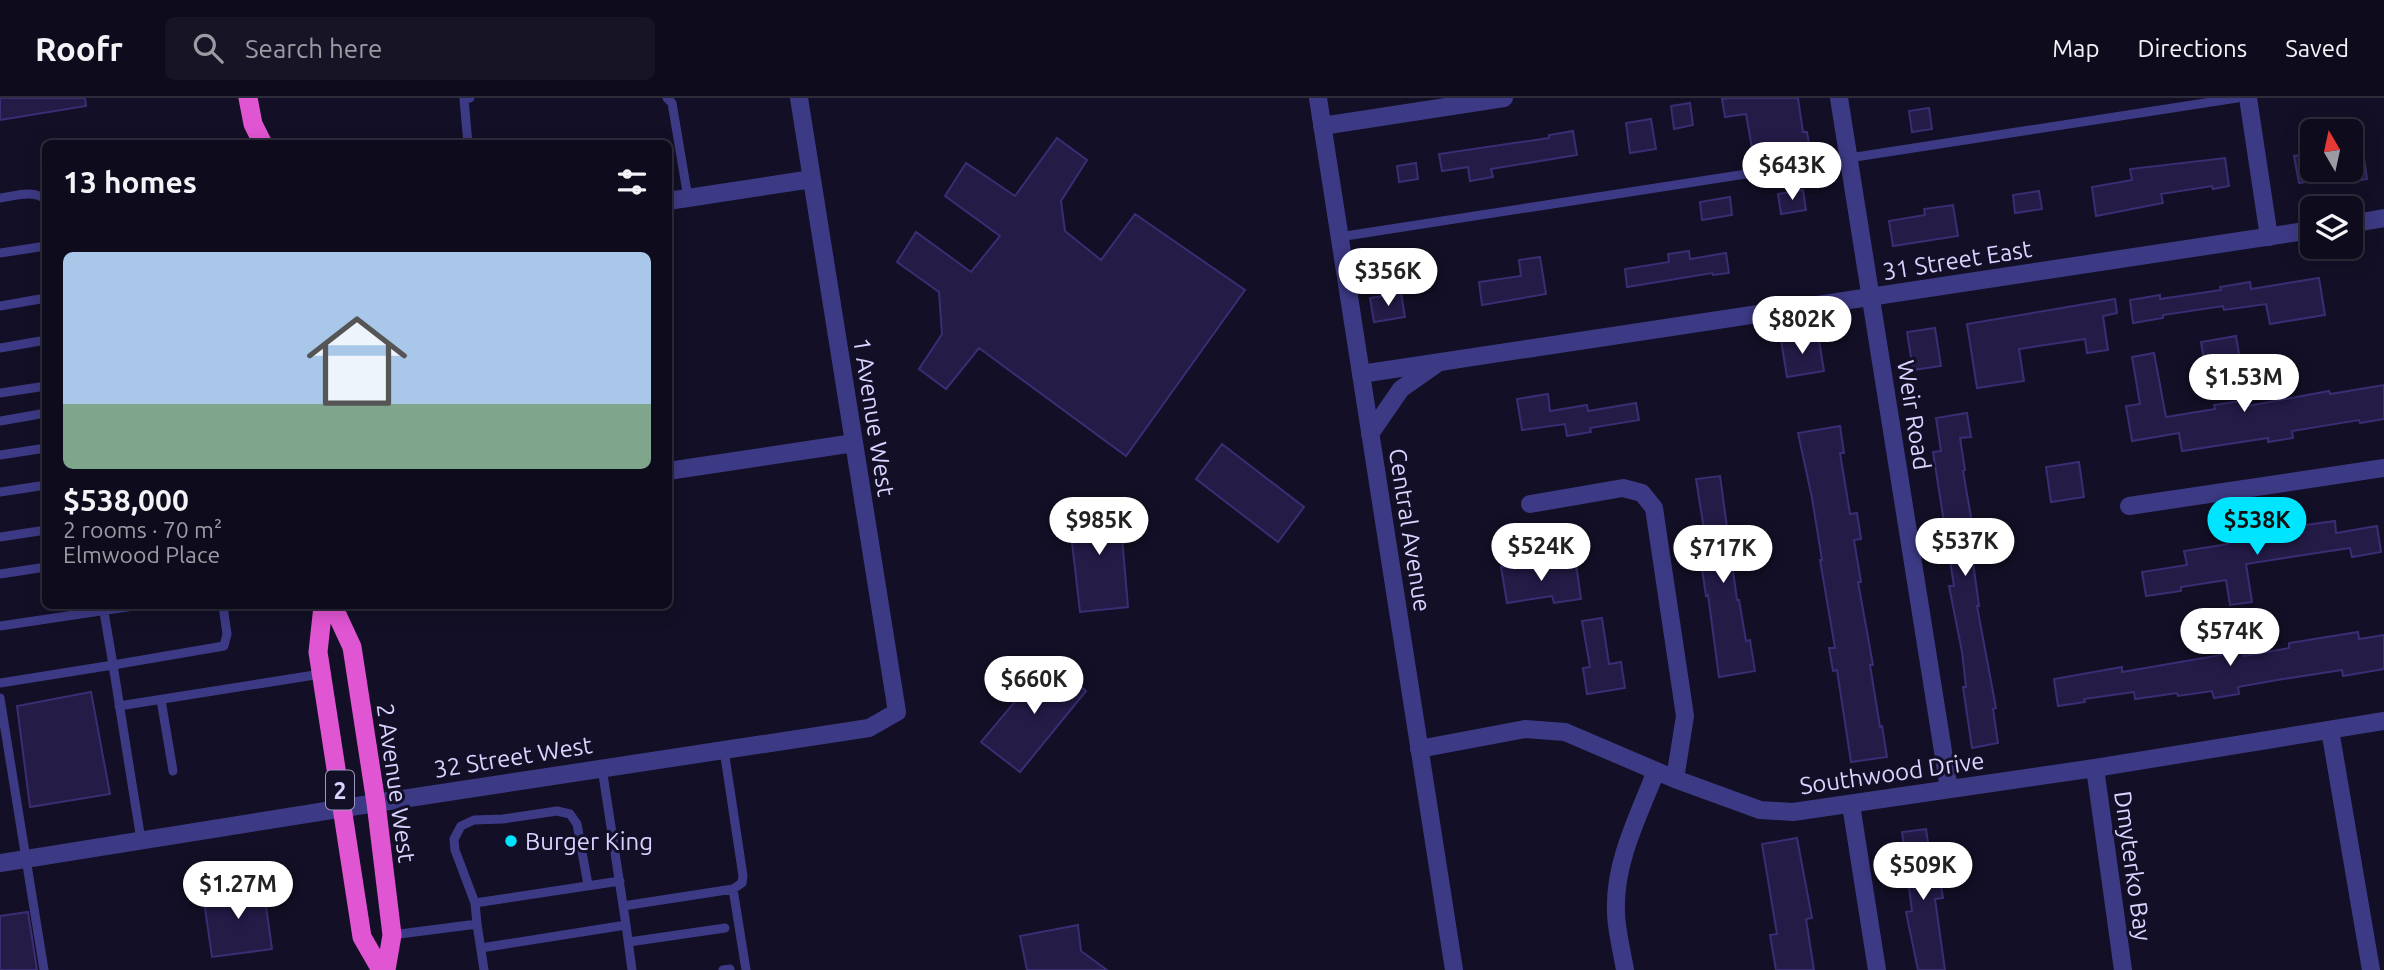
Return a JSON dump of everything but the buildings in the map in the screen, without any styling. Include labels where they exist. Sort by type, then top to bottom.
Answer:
[{"type":"highway","points":[[248,98],[253,124],[261,140]]},
{"type":"highway","points":[[248,140],[253,124]]},
{"type":"highway","name":"2 Avenue West","points":[[323,609],[318,652],[362,937],[384,970]]},
{"type":"highway","name":"2 Avenue West","points":[[334,609],[352,648],[376,803],[392,935],[384,970]]},
{"type":"street","name":"1 Avenue West","points":[[799,98],[897,712],[869,728]]},
{"type":"street","name":"Central Avenue","points":[[1318,98],[1454,970]]},
{"type":"street","points":[[1322,126],[1504,98]]},
{"type":"street","name":"Weir Road","points":[[1839,98],[1949,789]]},
{"type":"street","points":[[2248,98],[2269,237]]},
{"type":"street","points":[[672,200],[812,179]]},
{"type":"street","points":[[2363,222],[2384,218]]},
{"type":"street","name":"31 Street East","points":[[1361,374],[2300,232]]},
{"type":"street","points":[[1370,434],[1401,389],[1438,363]]},
{"type":"street","points":[[672,470],[854,443]]},
{"type":"street","points":[[2129,506],[2384,468]]},
{"type":"street","points":[[1530,504],[1623,488],[1642,493],[1654,509],[1685,716],[1675,779]]},
{"type":"street","name":"Southwood Drive","points":[[1419,749],[1525,729],[1565,732],[1675,779],[1760,810],[1793,813],[2384,722]]},
{"type":"street","name":"32 Street West","points":[[0,863],[342,807],[869,728]]},
{"type":"street","points":[[2330,730],[2371,970]]},
{"type":"street","name":"Dmyterko Bay","points":[[2095,768],[2123,970]]},
{"type":"street","points":[[1625,970],[1616,911],[1617,891],[1623,857],[1656,771]]},
{"type":"street","points":[[1852,805],[1877,970]]},
{"type":"lane","points":[[468,140],[464,99],[470,98]]},
{"type":"lane","points":[[667,98],[672,103],[688,198]]},
{"type":"lane","points":[[1339,237],[2237,98]]},
{"type":"lane","points":[[0,198],[33,194],[42,197]]},
{"type":"lane","points":[[0,253],[42,247]]},
{"type":"lane","points":[[0,306],[42,299]]},
{"type":"lane","points":[[0,348],[42,341]]},
{"type":"lane","points":[[0,393],[42,387]]},
{"type":"lane","points":[[0,421],[42,414]]},
{"type":"lane","points":[[0,455],[42,449]]},
{"type":"lane","points":[[0,492],[42,486]]},
{"type":"lane","points":[[0,537],[42,531]]},
{"type":"lane","points":[[0,574],[42,568]]},
{"type":"lane","points":[[0,626],[97,609]]},
{"type":"lane","points":[[103,609],[141,840]]},
{"type":"lane","points":[[0,683],[224,646],[226,634],[222,609]]},
{"type":"lane","points":[[119,706],[322,674]]},
{"type":"lane","points":[[0,698],[44,970]]},
{"type":"lane","points":[[161,700],[173,771]]},
{"type":"lane","points":[[623,905],[738,887],[743,876],[724,750]]},
{"type":"lane","points":[[602,768],[632,970]]},
{"type":"lane","points":[[0,773],[13,772]]},
{"type":"lane","points":[[484,970],[475,903],[455,850],[454,839],[461,826],[474,820],[503,819],[557,811],[570,814],[577,824],[588,885]]},
{"type":"lane","points":[[475,903],[620,881]]},
{"type":"lane","points":[[733,889],[746,970]]},
{"type":"lane","points":[[392,935],[477,924]]},
{"type":"lane","points":[[481,948],[626,925]]},
{"type":"lane","points":[[629,943],[725,928]]},
{"type":"place","name":"Burger King","points":[[511,841]]}]
